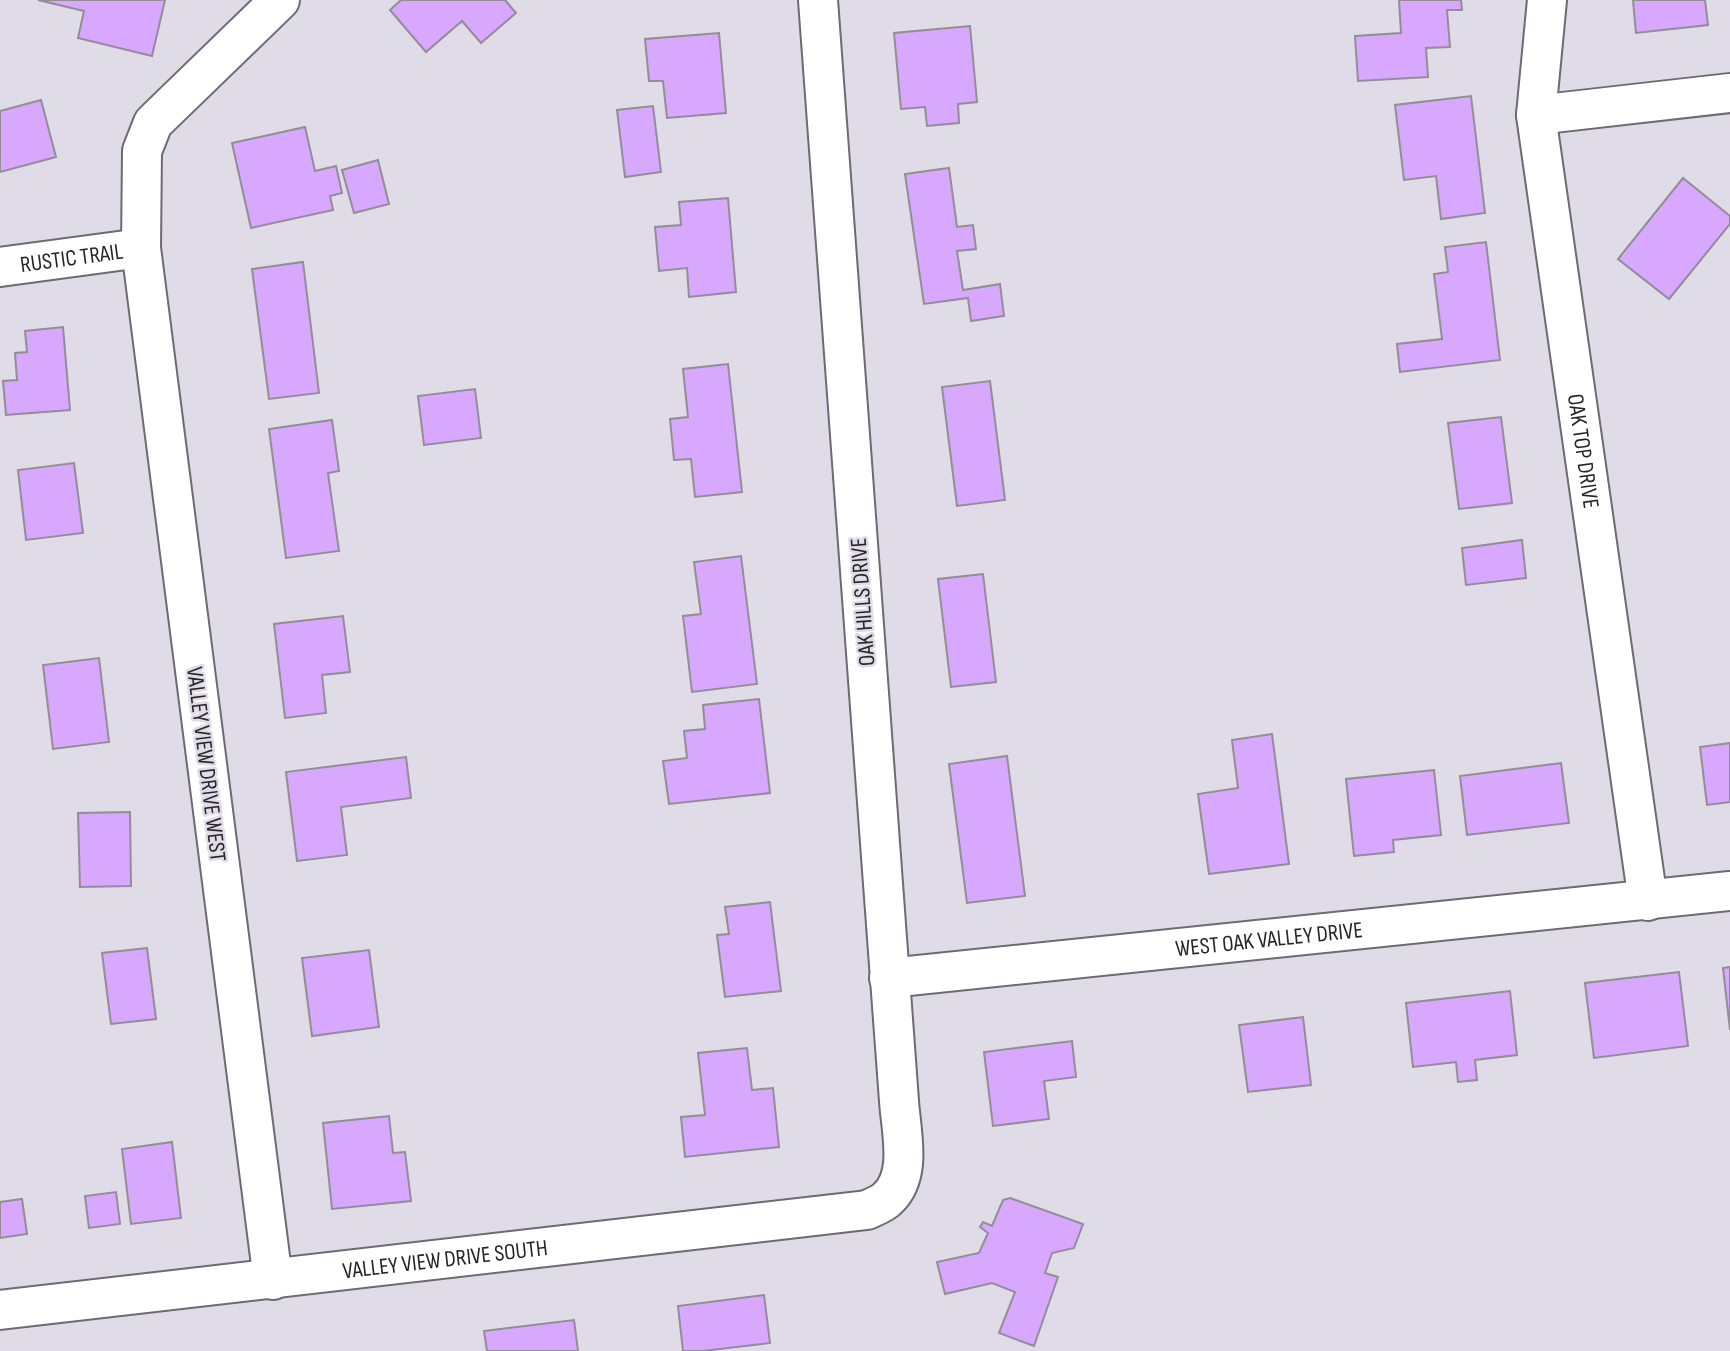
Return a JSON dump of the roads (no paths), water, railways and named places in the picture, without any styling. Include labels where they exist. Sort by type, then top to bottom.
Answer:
[{"type":"street","name":"VALLEY VIEW DRIVE WEST","points":[[273,1280],[141,248],[142,151],[153,123],[281,0]]},
{"type":"street","name":"OAK HILLS DRIVE","points":[[818,0],[903,1164],[899,1182],[887,1199]]},
{"type":"street","name":"OAK TOP DRIVE","points":[[1547,0],[1536,116],[1648,901]]},
{"type":"street","points":[[1536,116],[1730,93]]},
{"type":"street","name":"RUSTIC TRAIL","points":[[0,267],[141,248]]},
{"type":"street","name":"WEST OAK VALLEY DRIVE","points":[[889,978],[1730,891]]},
{"type":"street","name":"VALLEY VIEW DRIVE SOUTH","points":[[0,1310],[867,1210],[887,1199]]}]
